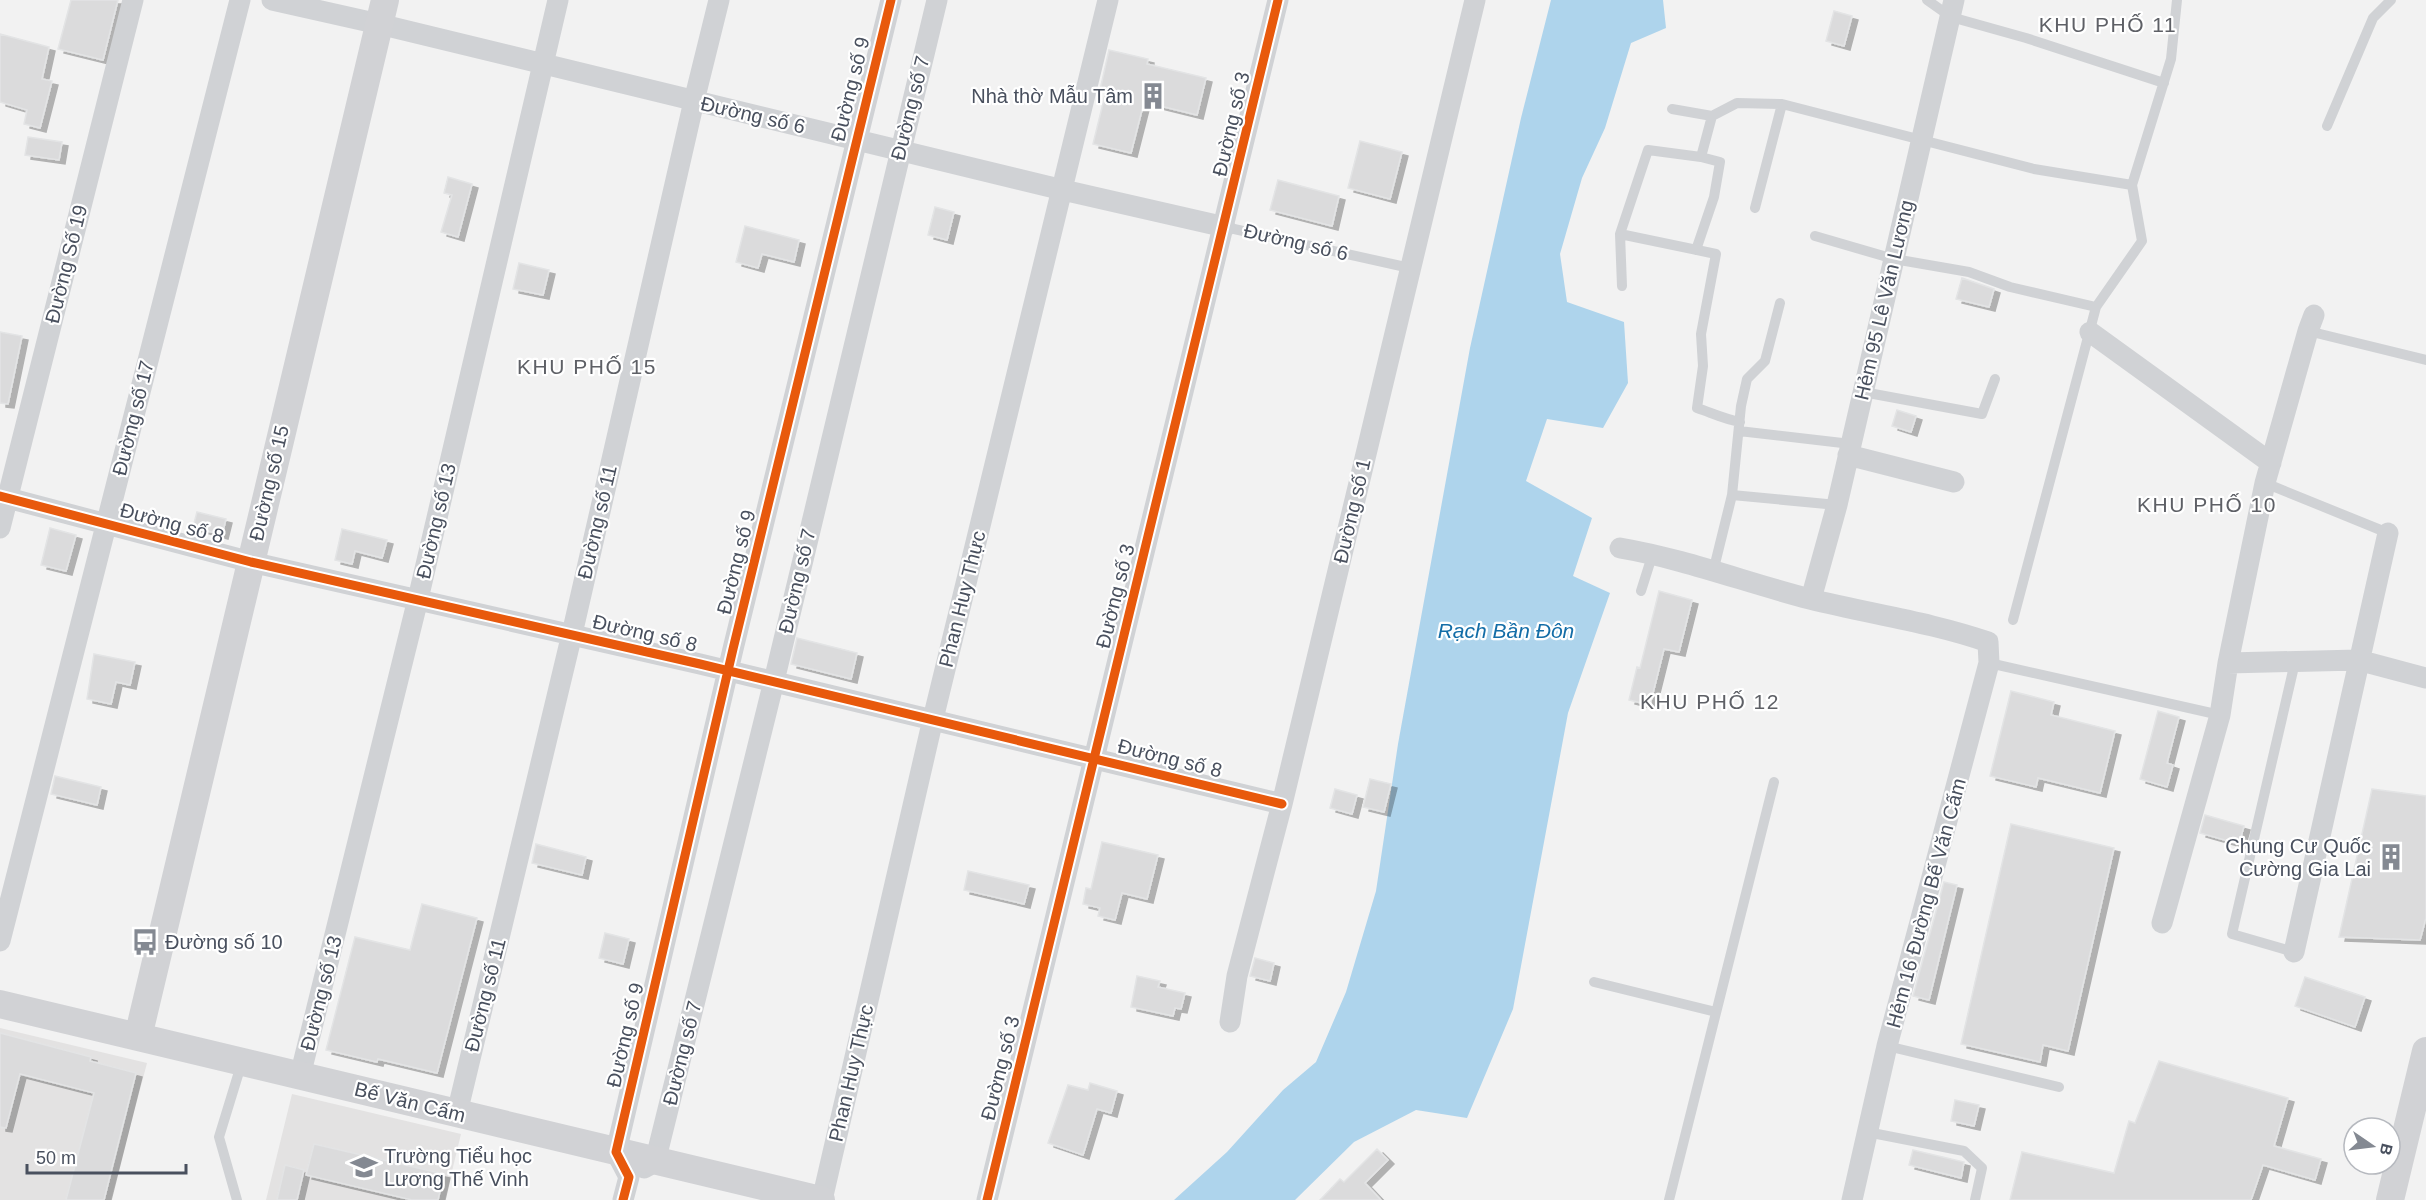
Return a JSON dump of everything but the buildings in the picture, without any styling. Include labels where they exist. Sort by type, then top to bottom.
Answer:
[{"type":"street","name":"Đường Số 19","points":[[0,528],[4,497],[133,0]]},
{"type":"street","name":"Đường số 17","points":[[0,941],[240,0]]},
{"type":"street","name":"Đường số 6","points":[[272,0],[382,12],[541,63],[1225,227]]},
{"type":"street","name":"Đường số 13","points":[[300,1076],[418,599],[541,63],[558,0]]},
{"type":"street","name":"Đường số 11","points":[[457,1113],[572,634],[719,0]]},
{"type":"street","name":"Đường số 9","points":[[616,1152],[728,670],[891,0]]},
{"type":"street","name":"Đường số 7","points":[[655,1161],[774,681],[937,0]]},
{"type":"street","name":"Phan Huy Thực","points":[[821,1200],[933,719],[1108,0]]},
{"type":"street","name":"Đường số 3","points":[[987,1200],[1225,227],[1278,0]]},
{"type":"street","name":"Đường số 1","points":[[1230,1022],[1237,976],[1282,804],[1475,0]]},
{"type":"street","name":"Hẻm 95 Lê Văn Lương","points":[[1811,600],[1837,505],[1952,9]]},
{"type":"street","name":"Đường số 15","points":[[138,1037],[382,12]]},
{"type":"street","points":[[2162,923],[2220,715],[2228,663],[2268,473],[2311,323]]},
{"type":"street","points":[[2090,332],[2268,473]]},
{"type":"street","points":[[1849,450],[1954,482]]},
{"type":"street","name":"Đường số 8","points":[[4,497],[251,562],[728,670],[1282,804]]},
{"type":"street","points":[[2294,952],[2388,533]]},
{"type":"street","points":[[1620,548],[1653,553],[1811,600],[1952,630],[1988,642],[1989,663]]},
{"type":"street","points":[[2228,663],[2358,660],[2426,678]]},
{"type":"street","name":"Hẻm 16 Đường Bế Văn Cấm","points":[[1852,1200],[1887,1046],[1989,663]]},
{"type":"street","name":"Bế Văn Cấm","points":[[0,1004],[821,1200]]},
{"type":"street","points":[[2390,1200],[2426,1051]]},
{"type":"street","points":[[616,1152],[629,1177],[623,1200]]},
{"type":"street","points":[[629,1177],[655,1161]]},
{"type":"lane","points":[[1927,0],[2026,38],[2164,83]]},
{"type":"lane","points":[[2013,620],[2096,307],[2142,241],[2132,185],[2171,60],[2177,0]]},
{"type":"lane","points":[[2327,126],[2373,18],[2391,0]]},
{"type":"lane","points":[[1672,109],[1712,116],[1737,103],[1782,104],[2034,170],[2132,185]]},
{"type":"lane","points":[[1755,208],[1782,104]]},
{"type":"lane","points":[[1701,157],[1712,116]]},
{"type":"lane","points":[[1622,286],[1620,234],[1648,150],[1701,157],[1720,162],[1714,197],[1696,250]]},
{"type":"lane","name":"Đường số 6","points":[[1225,227],[1410,268]]},
{"type":"lane","points":[[1620,234],[1716,254],[1701,334],[1703,366],[1697,408],[1714,413],[1739,426],[1849,450]]},
{"type":"lane","points":[[1815,236],[1894,259],[1969,272],[2010,287],[2096,307]]},
{"type":"lane","points":[[1713,572],[1732,495],[1739,426],[1747,379],[1766,361],[1780,303]]},
{"type":"lane","points":[[2311,323],[2426,360]]},
{"type":"lane","points":[[1863,392],[1982,414],[1995,379]]},
{"type":"lane","points":[[2268,473],[2388,533]]},
{"type":"lane","points":[[1732,495],[1837,505]]},
{"type":"lane","points":[[1641,591],[1653,553]]},
{"type":"lane","points":[[2294,952],[2232,934],[2295,662]]},
{"type":"lane","points":[[1989,663],[2220,715]]},
{"type":"lane","points":[[1668,1200],[1774,783]]},
{"type":"lane","points":[[1594,982],[1716,1012]]},
{"type":"lane","points":[[1887,1046],[2059,1087]]},
{"type":"lane","points":[[237,1200],[219,1137],[242,1062]]},
{"type":"lane","points":[[1868,1132],[1964,1151],[1982,1168],[1975,1200]]},
{"type":"shaded area","points":[[0,1028],[147,1063],[111,1200],[0,1200]]},
{"type":"shaded area","name":"Trường Tiểu học Lương Thế Vinh","points":[[292,1094],[461,1134],[445,1200],[266,1200]]},
{"type":"water","name":"Rạch Bần Đôn","points":[[1551,0],[1663,0],[1666,28],[1631,43],[1605,128],[1582,178],[1560,254],[1567,302],[1624,322],[1628,383],[1603,428],[1547,419],[1526,481],[1592,518],[1573,576],[1610,593],[1568,713],[1513,1009],[1467,1118],[1416,1110],[1354,1142],[1295,1200],[1174,1200],[1227,1152],[1283,1090],[1316,1062],[1346,992],[1376,891],[1398,744],[1470,348],[1521,118]]},
{"type":"cycle path","points":[[623,1200],[629,1177],[616,1152],[733,649],[891,0]]},
{"type":"cycle path","points":[[987,1200],[1278,0]]},
{"type":"cycle path","points":[[0,496],[251,562],[700,664],[1282,804]]},
{"type":"place","name":"Nhà thờ Mẫu Tâm","points":[[1153,96]]},
{"type":"place","name":"Chung Cư Quốc Cường Gia Lai","points":[[2391,857]]},
{"type":"place","name":"Đường số 10","points":[[145,942]]},
{"type":"place","name":"Trường Tiểu học Lương Thế Vinh","points":[[364,1167]]},
{"type":"district","name":"KHU PHỐ 11","points":[[2108,25]]},
{"type":"district","name":"KHU PHỐ 15","points":[[587,367]]},
{"type":"district","name":"KHU PHỐ 10","points":[[2207,505]]},
{"type":"district","name":"KHU PHỐ 12","points":[[1710,702]]}]
